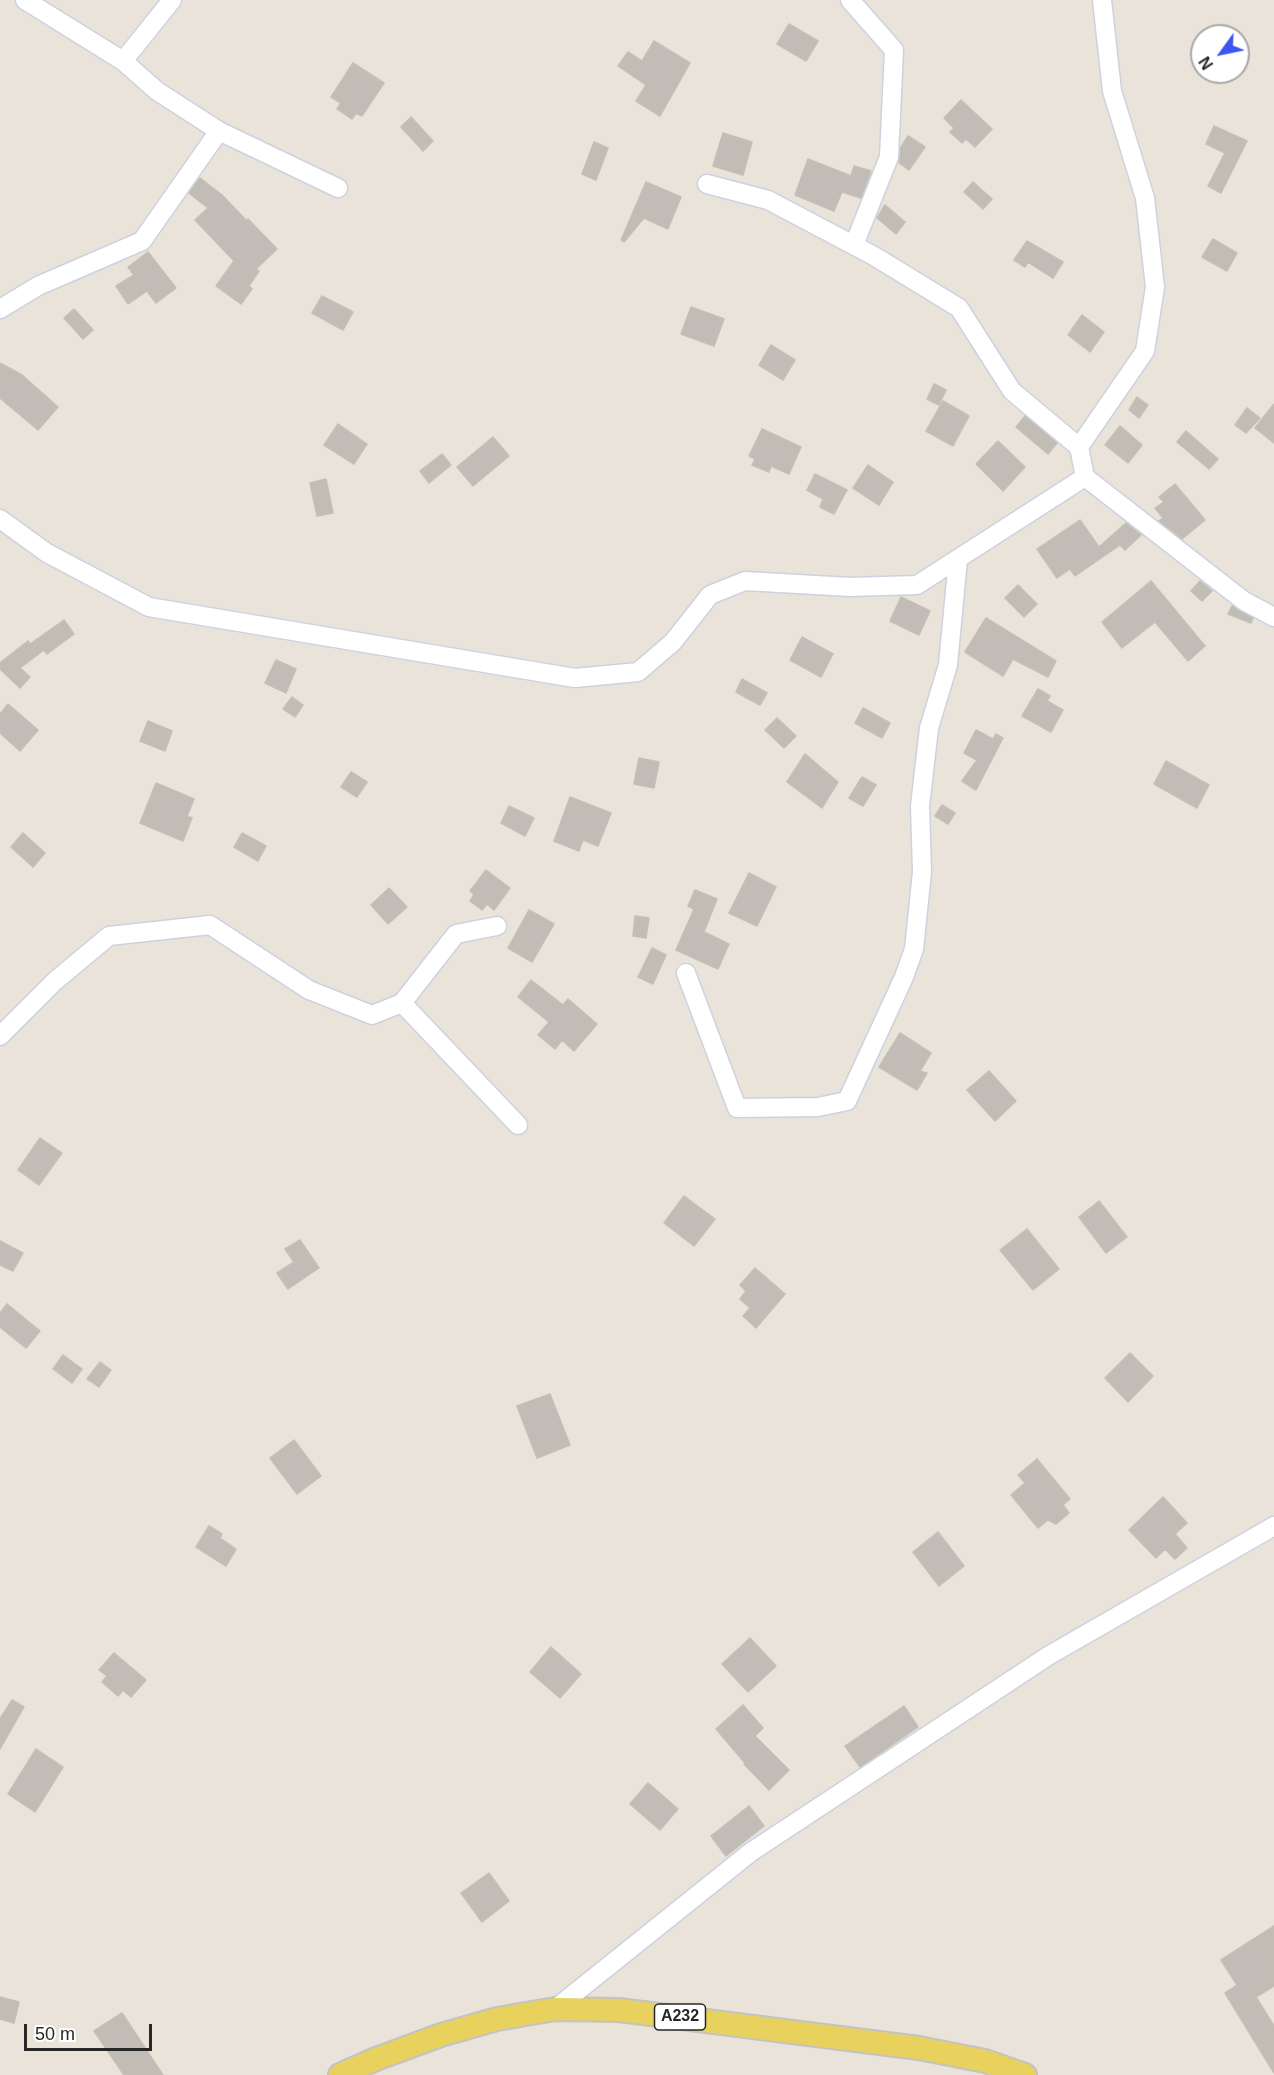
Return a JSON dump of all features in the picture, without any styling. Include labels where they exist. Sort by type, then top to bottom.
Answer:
[{"type":"main road","name":"A232","points":[[340,2075],[441,2035],[496,2019],[555,2010],[619,2010],[919,2048],[986,2061],[1026,2075]]},
{"type":"street","points":[[25,0],[123,61],[157,91],[219,131],[338,188]]},
{"type":"street","points":[[123,61],[172,0]]},
{"type":"street","points":[[850,0],[894,50],[889,157],[854,245]]},
{"type":"street","points":[[1079,447],[1145,351],[1155,287],[1145,198],[1112,91],[1102,0]]},
{"type":"street","points":[[0,309],[38,286],[142,241],[219,131]]},
{"type":"street","points":[[708,184],[768,200],[854,245],[959,308],[1012,391],[1079,447],[1085,477],[1244,601],[1274,617]]},
{"type":"street","points":[[0,519],[47,553],[148,607],[575,678],[638,672],[673,642],[710,595],[745,581],[850,587],[917,585],[1085,477]]},
{"type":"street","points":[[686,973],[737,1108],[818,1107],[847,1101],[904,977],[914,950],[922,872],[920,806],[929,728],[948,665],[958,559]]},
{"type":"street","points":[[0,1036],[55,981],[110,936],[210,926],[309,990],[372,1015],[402,1003],[456,934],[497,926]]},
{"type":"street","points":[[402,1003],[518,1125]]},
{"type":"street","points":[[555,2010],[751,1852],[1048,1656],[1274,1526]]},
{"type":"building","points":[[789,24],[818,41],[806,61],[777,44]]},
{"type":"building","points":[[654,41],[690,63],[660,116],[636,101],[646,85],[618,66],[628,52],[642,61]]},
{"type":"building","points":[[353,63],[384,83],[362,116],[356,113],[352,119],[337,109],[341,103],[331,97]]},
{"type":"building","points":[[961,100],[992,129],[975,147],[966,139],[962,143],[950,132],[954,128],[944,118]]},
{"type":"building","points":[[411,117],[433,141],[423,151],[401,127]]},
{"type":"building","points":[[1214,126],[1247,141],[1221,193],[1208,186],[1225,153],[1206,144]]},
{"type":"building","points":[[723,133],[752,142],[743,175],[713,166]]},
{"type":"building","points":[[908,136],[925,147],[909,170],[899,163],[901,147]]},
{"type":"building","points":[[594,142],[608,148],[596,180],[582,174]]},
{"type":"building","points":[[808,159],[851,176],[854,166],[871,171],[861,198],[842,192],[834,211],[795,195]]},
{"type":"building","points":[[200,178],[222,195],[277,249],[256,269],[259,271],[249,286],[252,289],[241,304],[216,286],[234,261],[195,220],[208,208],[189,193]]},
{"type":"building","points":[[646,182],[681,197],[668,229],[644,218],[624,242],[621,240]]},
{"type":"building","points":[[973,182],[992,199],[983,209],[964,192]]},
{"type":"building","points":[[885,205],[905,222],[896,234],[877,218]]},
{"type":"building","points":[[1213,239],[1237,253],[1227,271],[1202,257]]},
{"type":"building","points":[[1027,241],[1063,262],[1053,278],[1028,262],[1025,267],[1014,260]]},
{"type":"building","points":[[148,252],[176,288],[156,303],[147,291],[128,304],[116,286],[134,275],[128,267]]},
{"type":"building","points":[[322,296],[353,312],[343,330],[312,313]]},
{"type":"building","points":[[691,307],[724,319],[714,346],[681,334]]},
{"type":"building","points":[[74,309],[93,330],[83,339],[64,318]]},
{"type":"building","points":[[1082,315],[1104,332],[1090,352],[1068,335]]},
{"type":"building","points":[[771,345],[795,360],[783,380],[759,365]]},
{"type":"building","points":[[0,363],[22,375],[58,407],[38,430],[0,398]]},
{"type":"building","points":[[934,384],[946,390],[939,405],[927,399]]},
{"type":"building","points":[[1137,397],[1148,405],[1139,418],[1129,410]]},
{"type":"building","points":[[943,401],[969,416],[953,446],[926,431]]},
{"type":"building","points":[[1274,404],[1274,443],[1255,428]]},
{"type":"building","points":[[1247,408],[1260,418],[1246,433],[1235,425]]},
{"type":"building","points":[[1025,416],[1057,443],[1048,454],[1016,427]]},
{"type":"building","points":[[338,424],[367,444],[354,464],[324,445]]},
{"type":"building","points":[[1120,426],[1142,445],[1128,463],[1105,445]]},
{"type":"building","points":[[762,429],[801,447],[789,474],[771,466],[769,472],[752,465],[755,459],[749,456]]},
{"type":"building","points":[[1186,431],[1218,459],[1209,469],[1177,442]]},
{"type":"building","points":[[493,437],[509,456],[473,486],[457,467]]},
{"type":"building","points":[[998,441],[1025,467],[1003,491],[976,464]]},
{"type":"building","points":[[442,454],[451,465],[429,483],[420,471]]},
{"type":"building","points":[[868,465],[893,482],[879,505],[853,488]]},
{"type":"building","points":[[815,474],[847,490],[834,514],[820,507],[823,499],[807,490]]},
{"type":"building","points":[[326,479],[333,513],[317,516],[310,483]]},
{"type":"building","points":[[1175,484],[1205,520],[1182,539],[1159,521],[1163,518],[1155,508],[1164,502],[1159,497]]},
{"type":"building","points":[[1080,520],[1099,547],[1126,523],[1141,535],[1125,550],[1120,545],[1075,576],[1070,569],[1057,578],[1037,549]]},
{"type":"building","points":[[1151,581],[1205,646],[1188,661],[1155,622],[1122,648],[1102,622]]},
{"type":"building","points":[[1200,581],[1212,591],[1202,601],[1191,591]]},
{"type":"building","points":[[1018,585],[1037,604],[1024,617],[1005,598]]},
{"type":"building","points":[[901,597],[930,611],[919,635],[890,621]]},
{"type":"building","points":[[1232,606],[1253,618],[1251,623],[1228,614]]},
{"type":"building","points":[[986,618],[1056,661],[1048,677],[1013,659],[1003,676],[965,652]]},
{"type":"building","points":[[64,620],[74,634],[47,654],[44,650],[20,668],[30,677],[20,688],[0,669],[0,663],[28,641],[30,644]]},
{"type":"building","points":[[802,637],[833,654],[821,677],[790,660]]},
{"type":"building","points":[[276,660],[296,669],[286,693],[265,683]]},
{"type":"building","points":[[742,679],[767,693],[760,705],[736,692]]},
{"type":"building","points":[[1038,689],[1050,696],[1047,701],[1063,710],[1051,732],[1022,716]]},
{"type":"building","points":[[292,697],[303,705],[295,717],[283,709]]},
{"type":"building","points":[[8,704],[38,730],[20,751],[0,733],[0,714]]},
{"type":"building","points":[[863,708],[890,723],[882,738],[855,723]]},
{"type":"building","points":[[777,718],[796,736],[784,748],[765,730]]},
{"type":"building","points":[[148,721],[172,731],[165,751],[140,741]]},
{"type":"building","points":[[976,730],[993,739],[996,734],[1003,738],[976,790],[962,781],[977,760],[964,753]]},
{"type":"building","points":[[805,754],[838,782],[822,808],[787,782]]},
{"type":"building","points":[[639,758],[659,762],[654,788],[634,784]]},
{"type":"building","points":[[1166,761],[1209,785],[1197,808],[1154,784]]},
{"type":"building","points":[[351,772],[367,782],[357,797],[341,787]]},
{"type":"building","points":[[862,777],[876,785],[863,806],[849,798]]},
{"type":"building","points":[[156,783],[194,799],[187,816],[192,818],[183,841],[140,823]]},
{"type":"building","points":[[570,797],[611,813],[598,846],[583,840],[579,851],[554,841]]},
{"type":"building","points":[[942,805],[955,813],[948,824],[935,816]]},
{"type":"building","points":[[509,806],[534,818],[525,836],[501,823]]},
{"type":"building","points":[[23,833],[45,853],[33,867],[11,847]]},
{"type":"building","points":[[242,833],[266,846],[258,861],[234,847]]},
{"type":"building","points":[[486,870],[510,888],[494,910],[487,904],[482,910],[470,901],[474,894],[470,891]]},
{"type":"building","points":[[749,873],[776,887],[757,926],[729,913]]},
{"type":"building","points":[[389,888],[407,907],[388,924],[371,905]]},
{"type":"building","points":[[695,890],[717,899],[704,932],[729,944],[718,969],[676,950],[694,909],[688,906]]},
{"type":"building","points":[[529,910],[554,924],[532,962],[508,948]]},
{"type":"building","points":[[635,916],[649,918],[646,938],[633,936]]},
{"type":"building","points":[[652,948],[666,955],[653,984],[638,977]]},
{"type":"building","points":[[531,980],[563,1005],[568,999],[597,1024],[574,1051],[562,1040],[555,1049],[538,1035],[549,1022],[518,997]]},
{"type":"building","points":[[900,1033],[931,1053],[920,1071],[927,1073],[917,1090],[879,1067]]},
{"type":"building","points":[[989,1071],[1016,1101],[995,1121],[967,1090]]},
{"type":"building","points":[[40,1138],[62,1153],[39,1185],[18,1170]]},
{"type":"building","points":[[684,1196],[715,1219],[694,1246],[664,1223]]},
{"type":"building","points":[[1099,1201],[1127,1237],[1106,1253],[1079,1217]]},
{"type":"building","points":[[1027,1229],[1059,1269],[1033,1290],[1000,1250]]},
{"type":"building","points":[[300,1240],[319,1268],[288,1289],[277,1273],[294,1262],[285,1249]]},
{"type":"building","points":[[0,1241],[23,1253],[13,1271],[0,1265]]},
{"type":"building","points":[[755,1268],[785,1294],[756,1328],[743,1316],[750,1308],[740,1299],[746,1291],[740,1285]]},
{"type":"building","points":[[7,1304],[40,1331],[26,1348],[0,1327],[0,1313]]},
{"type":"building","points":[[1130,1353],[1153,1376],[1128,1402],[1105,1378]]},
{"type":"building","points":[[63,1355],[82,1369],[72,1383],[53,1369]]},
{"type":"building","points":[[100,1362],[111,1370],[99,1387],[87,1379]]},
{"type":"building","points":[[550,1394],[570,1445],[537,1458],[517,1406]]},
{"type":"building","points":[[294,1440],[321,1476],[297,1494],[270,1458]]},
{"type":"building","points":[[1037,1459],[1070,1499],[1063,1505],[1069,1513],[1056,1524],[1048,1520],[1038,1528],[1011,1495],[1025,1483],[1018,1475]]},
{"type":"building","points":[[1163,1497],[1187,1523],[1175,1534],[1187,1548],[1175,1559],[1165,1549],[1156,1558],[1129,1530]]},
{"type":"building","points":[[209,1526],[222,1534],[220,1538],[236,1549],[226,1566],[196,1547]]},
{"type":"building","points":[[938,1532],[964,1566],[939,1586],[913,1552]]},
{"type":"building","points":[[750,1638],[776,1666],[748,1692],[722,1664]]},
{"type":"building","points":[[551,1647],[581,1674],[560,1698],[530,1672]]},
{"type":"building","points":[[114,1653],[146,1680],[131,1697],[123,1690],[118,1696],[102,1682],[107,1676],[99,1670]]},
{"type":"building","points":[[12,1700],[24,1707],[0,1749],[0,1719]]},
{"type":"building","points":[[743,1705],[763,1728],[755,1736],[789,1770],[769,1790],[744,1764],[716,1729]]},
{"type":"building","points":[[904,1706],[918,1727],[860,1767],[845,1746]]},
{"type":"building","points":[[36,1749],[63,1767],[35,1812],[8,1794]]},
{"type":"building","points":[[648,1783],[678,1809],[660,1830],[630,1804]]},
{"type":"building","points":[[749,1806],[764,1826],[726,1856],[711,1836]]},
{"type":"building","points":[[489,1873],[509,1901],[482,1922],[461,1893]]},
{"type":"building","points":[[1274,1926],[1274,1986],[1256,1997],[1274,2026],[1274,2073],[1225,1993],[1237,1985],[1221,1960]]},
{"type":"building","points":[[0,1997],[19,2002],[14,2023],[0,2019]]},
{"type":"building","points":[[122,2013],[163,2075],[124,2075],[94,2031]]}]
